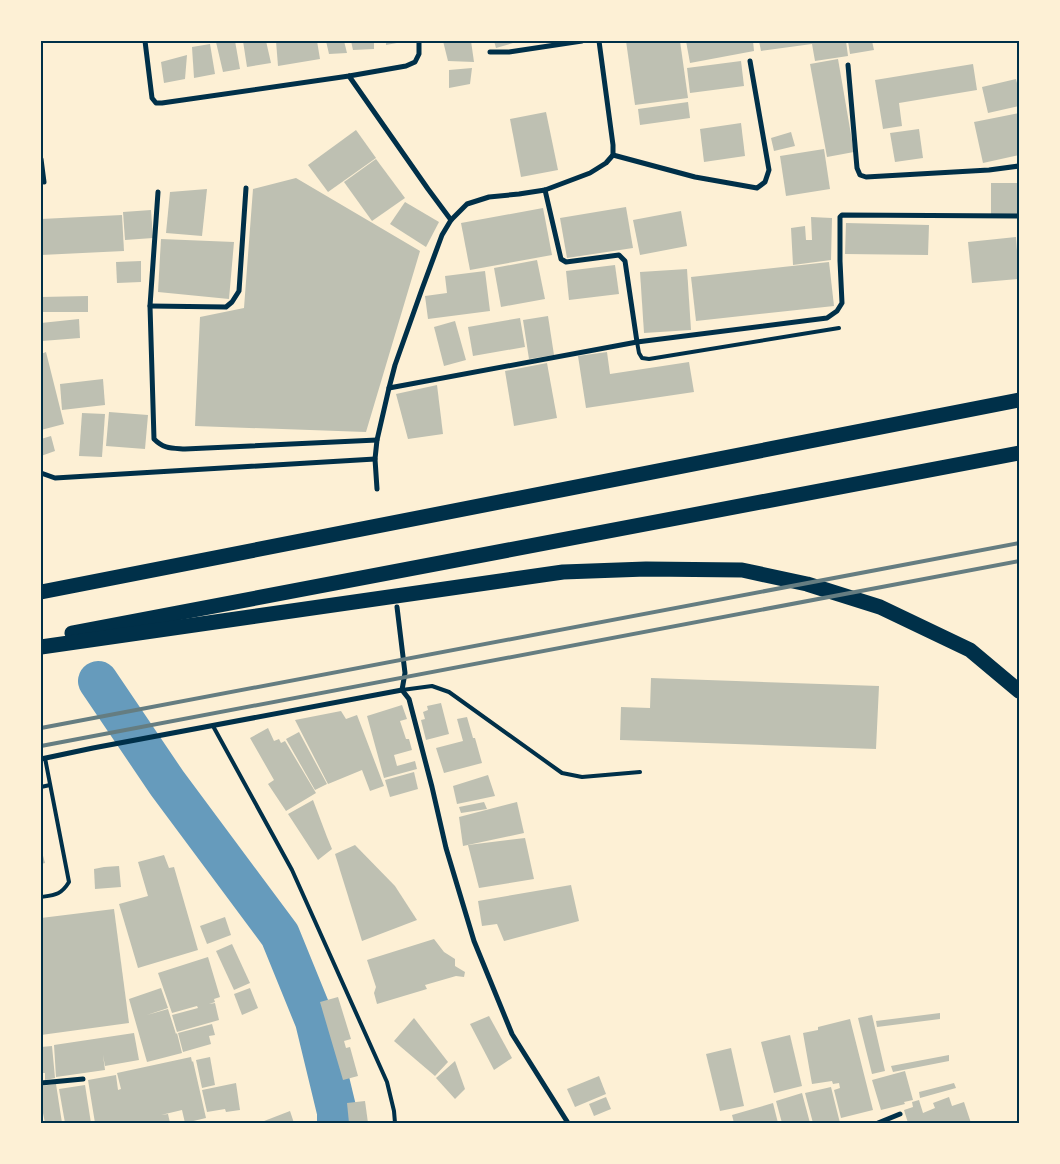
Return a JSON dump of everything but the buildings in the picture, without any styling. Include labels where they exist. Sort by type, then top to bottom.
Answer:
[{"type":"highway","points":[[41,592],[1019,400]]},
{"type":"highway","points":[[41,638],[1019,453]]},
{"type":"highway","points":[[41,647],[563,572],[646,569],[742,570],[807,584],[880,607],[970,650],[1019,691]]},
{"type":"street","points":[[145,41],[152,98],[156,103],[349,76],[406,66],[415,62],[419,54],[419,41]]},
{"type":"street","points":[[490,52],[509,52],[582,41]]},
{"type":"street","points":[[377,490],[375,459],[377,440],[389,388],[425,280],[442,235],[452,220],[467,204],[489,197],[545,190],[590,173],[606,164],[613,155],[599,41]]},
{"type":"street","points":[[613,155],[695,177],[757,188],[765,182],[770,170],[750,61]]},
{"type":"street","points":[[848,65],[857,168],[860,175],[866,177],[884,176],[989,170],[1019,166]]},
{"type":"street","points":[[349,76],[452,220]]},
{"type":"street","points":[[41,159],[44,182]]},
{"type":"street","points":[[150,306],[226,307],[232,302],[239,291],[246,188]]},
{"type":"street","points":[[545,190],[561,259],[566,262],[619,255],[624,261],[637,342]]},
{"type":"street","points":[[158,192],[150,306],[154,439],[160,445],[168,448],[185,449],[377,440]]},
{"type":"street","points":[[389,388],[637,342],[827,318],[837,311],[842,303],[840,253],[840,217],[842,215],[1019,216]]},
{"type":"street","points":[[41,473],[55,478],[375,459]]},
{"type":"street","points":[[397,607],[405,672],[402,690],[409,699],[446,848],[474,941],[512,1034],[568,1123]]},
{"type":"street","points":[[43,759],[180,731],[402,690]]},
{"type":"street","points":[[41,1083],[83,1079]]},
{"type":"street","points":[[878,1123],[900,1114]]},
{"type":"lane","points":[[637,342],[642,358],[649,359],[839,328]]},
{"type":"lane","points":[[402,690],[432,686],[449,692],[562,773],[582,777],[640,772]]},
{"type":"lane","points":[[213,726],[292,870],[387,1082],[395,1123]]},
{"type":"lane","points":[[41,898],[56,895],[64,890],[69,882],[43,759]]},
{"type":"lane","points":[[41,787],[50,785]]},
{"type":"waterway","points":[[98,681],[167,783],[280,935],[315,1021],[337,1112],[337,1123]]},
{"type":"railway","points":[[41,728],[1019,543]]},
{"type":"railway","points":[[41,746],[1019,561]]}]
